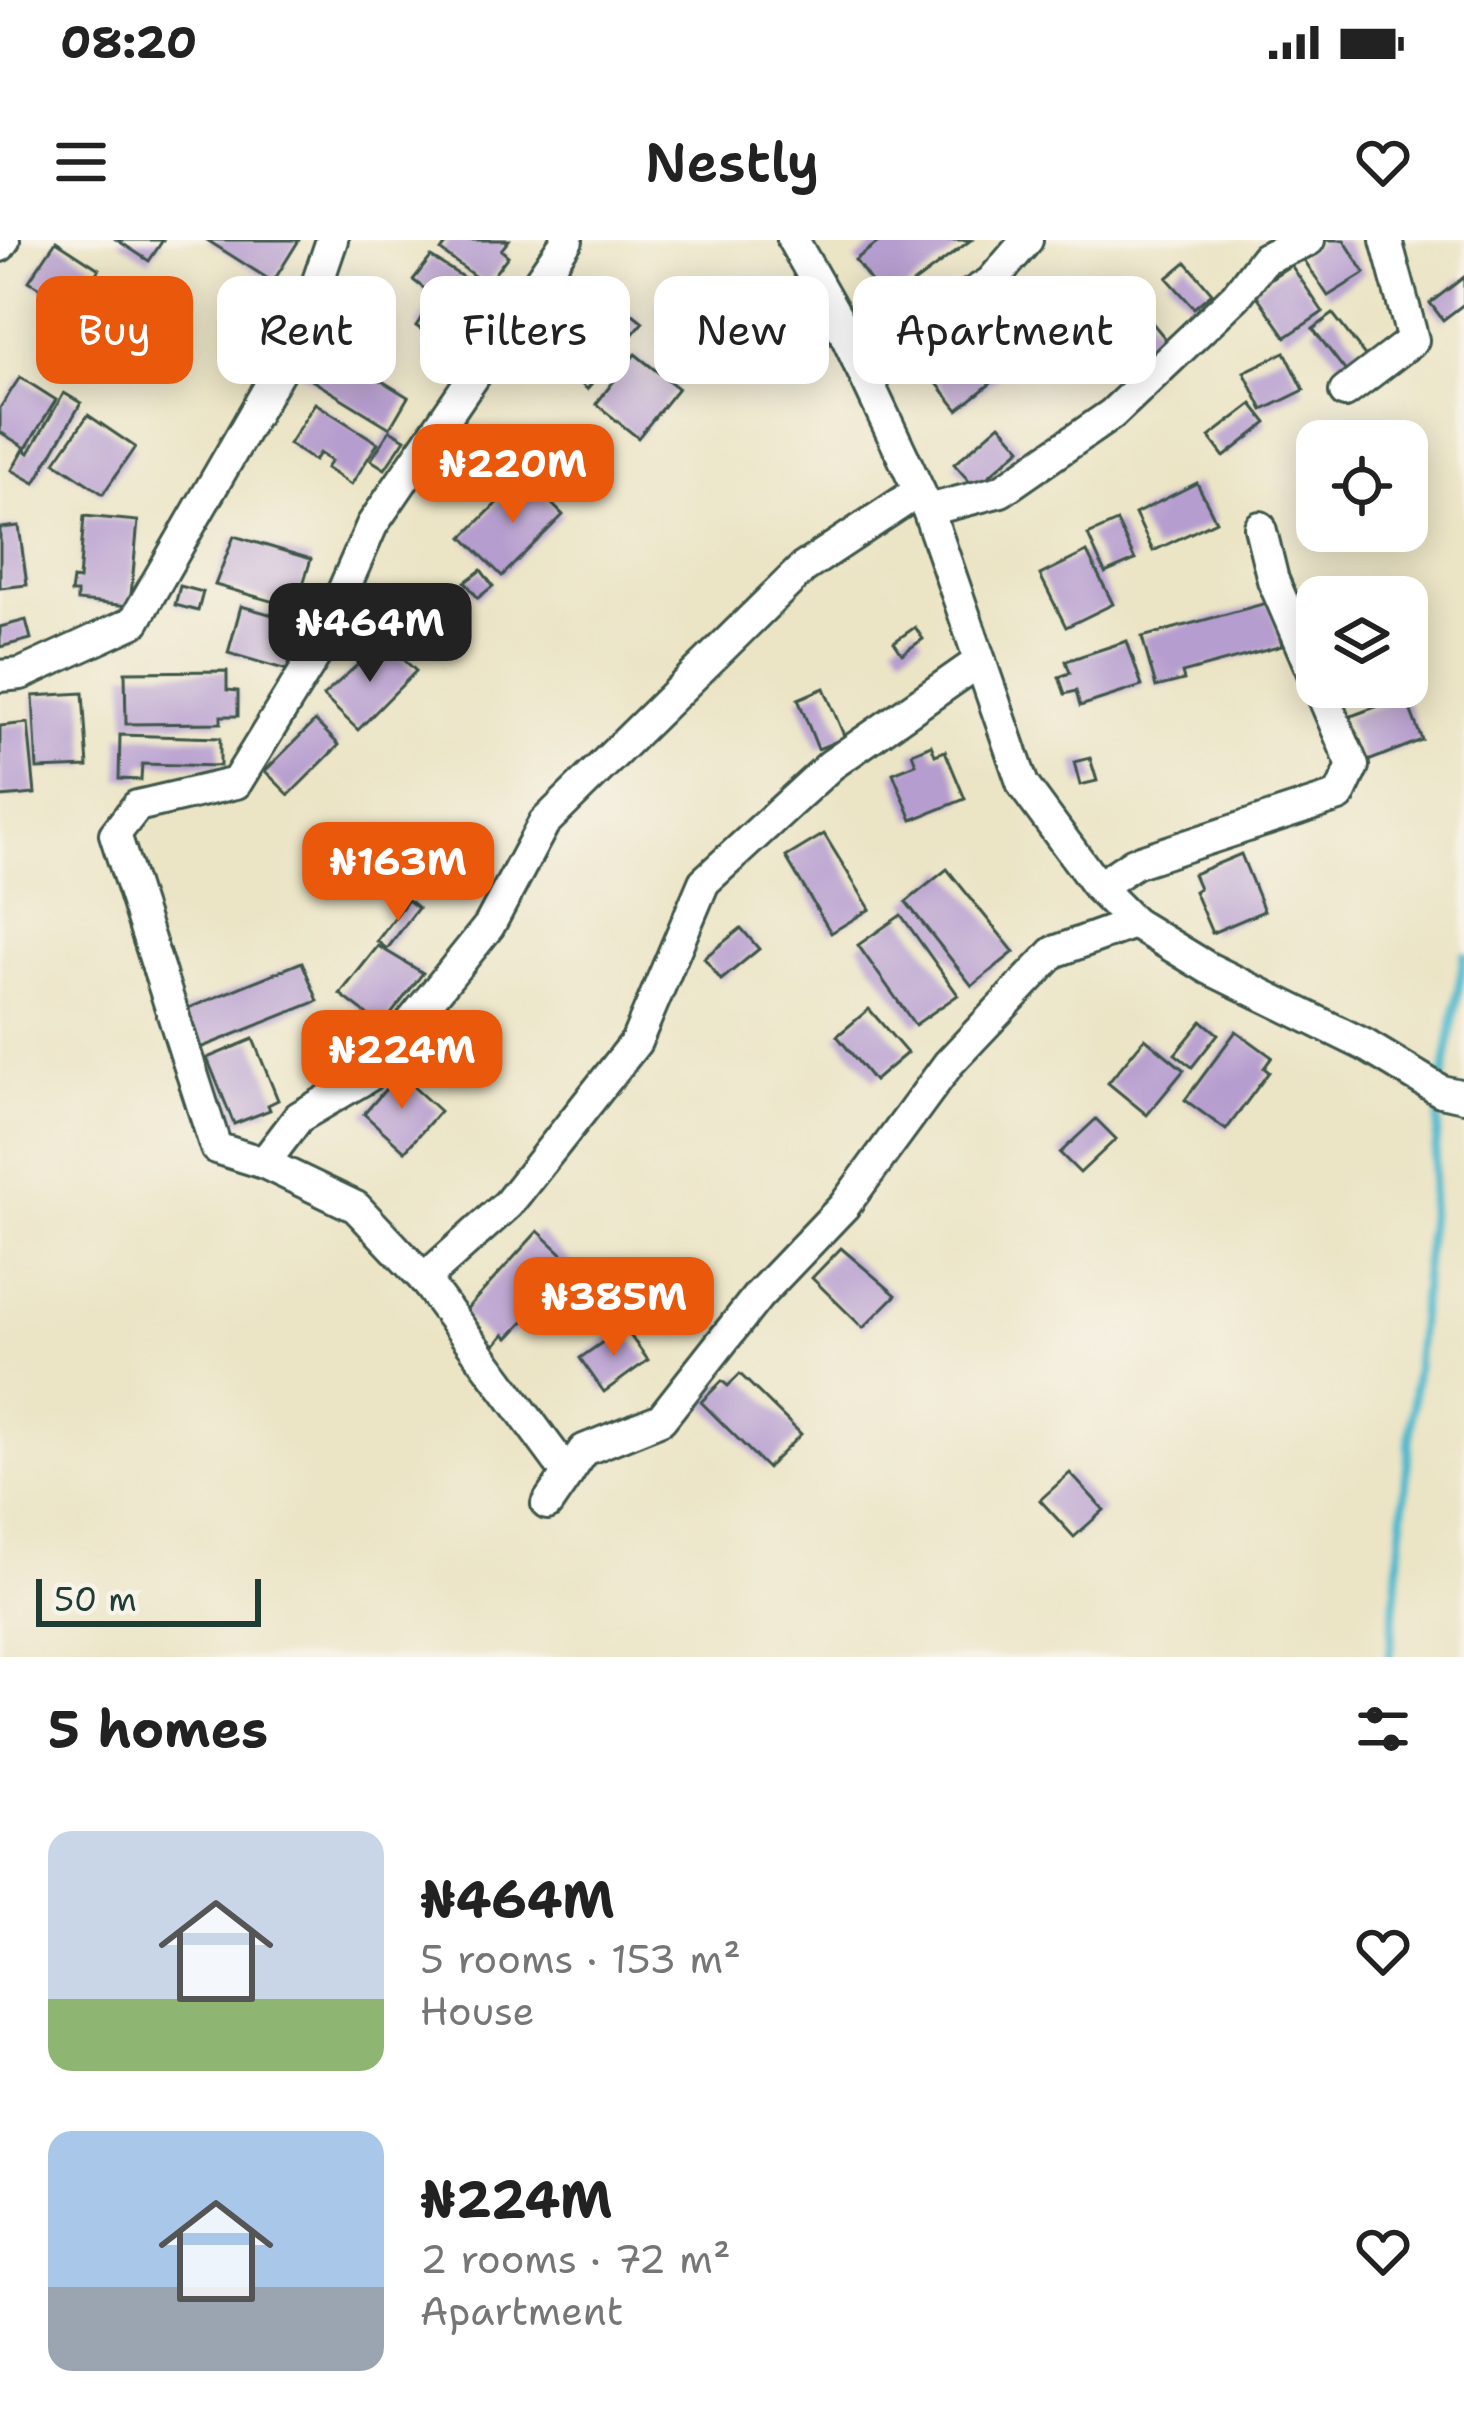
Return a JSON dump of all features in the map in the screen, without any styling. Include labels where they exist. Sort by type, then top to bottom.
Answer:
[{"type":"street","points":[[0,676],[21,674],[134,622],[300,334],[332,240]]},
{"type":"street","points":[[567,240],[372,525],[315,656],[236,783],[137,806],[115,834],[216,1148],[264,1163],[356,1207],[424,1279],[568,1474]]},
{"type":"street","points":[[793,240],[853,353]]},
{"type":"street","points":[[997,276],[1028,240]]},
{"type":"street","points":[[264,1163],[299,1118],[368,1077],[489,926],[544,824],[803,568],[923,501],[1001,491],[1112,414],[1236,296],[1265,258],[1309,240]]},
{"type":"street","points":[[1346,392],[1413,340],[1386,240]]},
{"type":"street","points":[[868,384],[923,501],[1023,785],[1098,887],[1134,923],[1441,1091],[1464,1096]]},
{"type":"street","points":[[1260,526],[1274,580],[1296,632]]},
{"type":"street","points":[[424,1279],[508,1204],[637,1042],[704,882],[831,765],[980,661]]},
{"type":"street","points":[[1098,887],[1134,863],[1339,796],[1353,766],[1328,708]]},
{"type":"street","points":[[548,1504],[584,1450],[661,1419],[758,1296],[844,1206],[949,1064],[1054,952],[1134,923]]},
{"type":"building","points":[[117,240],[163,240],[149,261]]},
{"type":"building","points":[[207,240],[299,240],[277,276],[264,276]]},
{"type":"building","points":[[449,240],[509,240],[501,250],[508,256],[493,276],[474,276],[441,251]]},
{"type":"building","points":[[881,240],[971,240],[923,276],[867,276],[855,260]]},
{"type":"building","points":[[1323,240],[1344,240],[1365,273],[1328,296],[1301,255]]},
{"type":"building","points":[[56,241],[99,269],[94,276],[36,276],[36,286],[29,281]]},
{"type":"building","points":[[431,257],[461,276],[420,276],[420,285],[413,280]]},
{"type":"building","points":[[1186,262],[1212,293],[1194,308],[1167,278]]},
{"type":"building","points":[[1291,265],[1323,312],[1286,337],[1253,290]]},
{"type":"building","points":[[1464,277],[1464,304],[1443,320],[1430,303]]},
{"type":"building","points":[[630,312],[643,322],[630,338]]},
{"type":"building","points":[[1333,314],[1367,358],[1347,373],[1313,329]]},
{"type":"building","points":[[1156,327],[1169,343],[1156,353]]},
{"type":"building","points":[[1285,352],[1304,390],[1263,410],[1244,372]]},
{"type":"building","points":[[635,354],[654,369],[654,384],[678,388],[638,438],[596,404],[612,384],[630,384],[630,360]]},
{"type":"building","points":[[20,377],[56,400],[26,448],[0,432],[0,408]]},
{"type":"building","points":[[318,384],[387,384],[408,397],[390,428]]},
{"type":"building","points":[[937,384],[990,384],[958,410]]},
{"type":"building","points":[[64,393],[81,403],[35,483],[12,470],[24,449],[29,453]]},
{"type":"building","points":[[315,403],[378,443],[351,485],[326,468],[331,461],[319,453],[314,461],[289,444]]},
{"type":"building","points":[[1252,404],[1267,423],[1224,457],[1209,437]]},
{"type":"building","points":[[88,415],[135,447],[103,494],[55,462]]},
{"type":"building","points":[[1000,424],[1021,448],[975,488],[954,464]]},
{"type":"building","points":[[390,430],[405,439],[385,469],[371,460]]},
{"type":"building","points":[[524,476],[563,515],[502,576],[463,537]]},
{"type":"building","points":[[1197,483],[1216,521],[1153,551],[1135,514]]},
{"type":"building","points":[[84,516],[138,521],[130,606],[77,601],[77,593],[71,593],[73,579],[79,580]]},
{"type":"building","points":[[1117,522],[1135,560],[1105,573],[1088,535]]},
{"type":"building","points":[[19,526],[27,585],[0,588],[0,528]]},
{"type":"building","points":[[234,536],[311,559],[296,608],[215,585]]},
{"type":"building","points":[[1087,552],[1113,604],[1066,627],[1040,575]]},
{"type":"building","points":[[481,570],[493,586],[478,598],[465,582]]},
{"type":"building","points":[[180,586],[203,592],[198,611],[175,605]]},
{"type":"building","points":[[1270,602],[1282,646],[1182,673],[1184,680],[1156,687],[1142,637]]},
{"type":"building","points":[[241,606],[301,623],[287,670],[228,653]]},
{"type":"building","points":[[26,620],[31,639],[0,647],[0,627]]},
{"type":"building","points":[[915,627],[923,639],[902,654],[894,642]]},
{"type":"building","points":[[384,641],[416,671],[358,730],[323,696]]},
{"type":"building","points":[[1127,641],[1142,686],[1080,706],[1076,691],[1065,694],[1059,677],[1070,673],[1066,661]]},
{"type":"building","points":[[227,671],[227,690],[238,691],[238,716],[221,716],[221,723],[126,724],[125,672]]},
{"type":"building","points":[[824,688],[845,738],[818,749],[798,699]]},
{"type":"building","points":[[83,693],[88,767],[37,769],[33,696]]},
{"type":"building","points":[[1373,708],[1410,708],[1422,740],[1363,763],[1346,718]]},
{"type":"building","points":[[315,721],[339,745],[289,795],[265,771]]},
{"type":"building","points":[[28,723],[35,794],[0,797],[0,726]]},
{"type":"building","points":[[120,735],[220,738],[220,766],[142,764],[141,780],[119,779]]},
{"type":"building","points":[[931,745],[935,755],[945,751],[965,799],[912,820],[893,773],[916,764],[912,753]]},
{"type":"building","points":[[1090,758],[1097,781],[1080,785],[1074,762]]},
{"type":"building","points":[[824,834],[870,909],[831,933],[786,857]]},
{"type":"building","points":[[1241,854],[1264,911],[1212,933],[1194,891],[1199,888],[1193,874]]},
{"type":"building","points":[[947,869],[1014,952],[972,986],[906,902]]},
{"type":"building","points":[[408,900],[418,908],[387,949],[377,941]]},
{"type":"building","points":[[901,915],[958,995],[915,1025],[858,945]]},
{"type":"building","points":[[741,928],[759,949],[721,980],[704,958]]},
{"type":"building","points":[[378,946],[423,973],[382,1026],[340,994]]},
{"type":"building","points":[[302,962],[318,1001],[195,1050],[179,1012]]},
{"type":"building","points":[[869,1009],[907,1053],[874,1081],[837,1036]]},
{"type":"building","points":[[1202,1021],[1218,1034],[1192,1067],[1175,1054]]},
{"type":"building","points":[[1236,1031],[1272,1057],[1264,1068],[1269,1072],[1226,1130],[1185,1100]]},
{"type":"building","points":[[1145,1038],[1184,1070],[1147,1115],[1108,1083]]},
{"type":"building","points":[[253,1039],[278,1100],[268,1105],[270,1110],[234,1124],[207,1058]]},
{"type":"building","points":[[399,1074],[440,1111],[405,1151],[364,1114]]},
{"type":"building","points":[[1096,1119],[1116,1139],[1080,1173],[1060,1153]]},
{"type":"building","points":[[538,1231],[571,1262],[543,1292],[548,1296],[508,1338],[504,1334],[495,1345],[462,1314]]},
{"type":"building","points":[[841,1248],[896,1295],[863,1328],[812,1278]]},
{"type":"building","points":[[624,1327],[648,1360],[604,1392],[580,1358]]},
{"type":"building","points":[[740,1374],[801,1434],[767,1468],[701,1402],[722,1381],[728,1386]]},
{"type":"building","points":[[1070,1473],[1104,1510],[1074,1537],[1040,1500]]},
{"type":"waterway","points":[[1390,1657],[1441,1091],[1464,956]]}]
